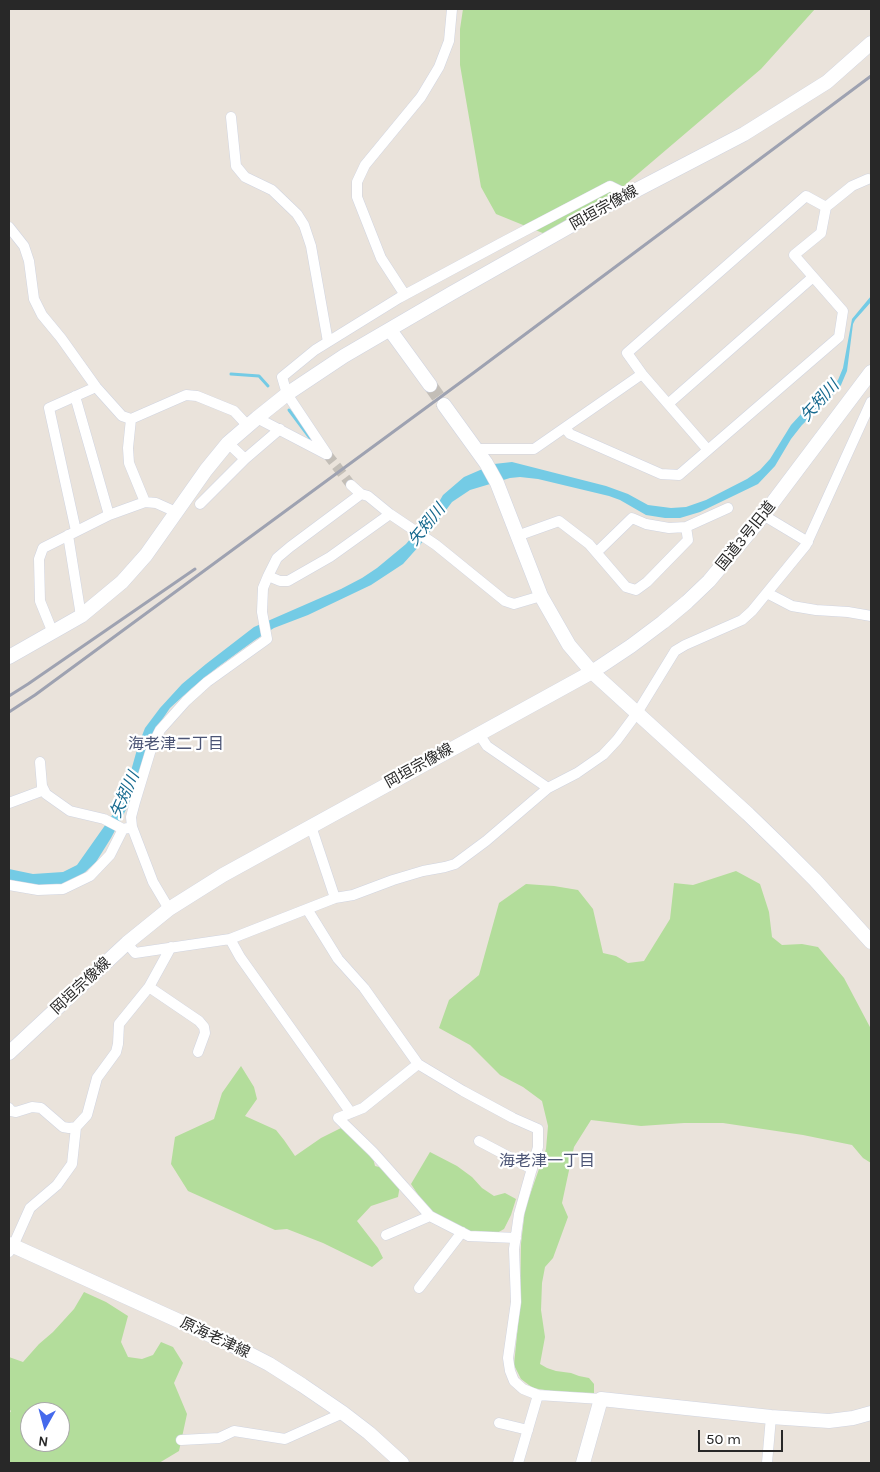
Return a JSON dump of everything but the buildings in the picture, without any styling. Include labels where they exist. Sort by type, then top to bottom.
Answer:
[{"type":"main road","name":"岡垣宗像線","points":[[9,657],[81,616],[122,582],[146,554],[206,470],[228,444],[286,394],[344,356],[628,194],[744,134],[827,82],[871,43]]},
{"type":"main road","points":[[390,330],[430,385]]},
{"type":"main road","name":"国道3号旧道","points":[[592,672],[637,642],[687,602],[709,581],[763,516],[871,372]]},
{"type":"main road","points":[[444,405],[477,449],[497,483],[541,596],[569,644],[592,672],[776,841],[815,880],[871,942]]},
{"type":"main road","name":"岡垣宗像線","points":[[9,1053],[127,943],[169,909],[223,875],[592,672]]},
{"type":"main road","name":"原海老津線","points":[[10,1247],[232,1345],[277,1369],[343,1413],[369,1433],[402,1463]]},
{"type":"main road","points":[[583,1463],[601,1399],[771,1417],[829,1421],[853,1418],[871,1413]]},
{"type":"street","points":[[405,294],[381,258],[356,197],[357,182],[365,164],[421,97],[439,67],[449,41],[452,9]]},
{"type":"street","points":[[231,117],[236,166],[245,177],[272,190],[297,214],[304,225],[311,246],[328,342]]},
{"type":"street","points":[[565,428],[570,434],[660,474],[679,475],[839,337],[843,311],[794,255],[821,233],[826,207],[852,186],[868,179]]},
{"type":"street","points":[[9,228],[24,246],[29,261],[34,299],[42,315],[62,338],[96,387],[122,416],[131,419],[186,395],[197,396],[234,411],[252,422],[280,429],[327,454],[286,394],[282,376],[315,350],[405,294],[610,186],[628,194]]},
{"type":"street","points":[[708,450],[626,353],[806,196],[826,207]]},
{"type":"street","points":[[668,404],[813,277]]},
{"type":"street","points":[[477,449],[534,449],[642,374]]},
{"type":"street","points":[[81,616],[72,533],[49,408],[96,387]]},
{"type":"street","points":[[75,396],[109,515]]},
{"type":"street","points":[[127,943],[135,953],[230,939],[336,898],[353,895],[423,871],[445,868],[455,864],[486,841],[548,788],[603,755],[637,713],[675,651],[742,620],[752,611],[808,542],[871,402]]},
{"type":"street","points":[[131,419],[128,448],[129,463],[144,502]]},
{"type":"street","points":[[200,504],[245,459],[280,429]]},
{"type":"street","points":[[228,444],[245,459]]},
{"type":"street","points":[[351,485],[360,494],[368,496],[390,514],[436,545],[505,601],[514,604],[541,596]]},
{"type":"street","points":[[9,885],[38,890],[63,889],[90,876],[110,855],[128,828],[152,746],[160,730],[186,701],[207,682],[267,639],[262,612],[263,588],[277,558],[360,494]]},
{"type":"street","points":[[53,633],[40,601],[39,558],[43,548],[109,515],[144,502],[156,503],[176,512]]},
{"type":"street","points":[[597,552],[632,518],[646,524],[669,528],[686,527],[728,508]]},
{"type":"street","points":[[268,576],[280,581],[288,581],[330,557],[390,514]]},
{"type":"street","points":[[763,516],[808,542]]},
{"type":"street","points":[[517,536],[559,521],[589,544],[626,586],[636,590],[647,582],[688,540],[686,527]]},
{"type":"street","points":[[767,593],[792,606],[871,616]]},
{"type":"street","points":[[479,734],[487,746],[548,788]]},
{"type":"street","points":[[40,762],[42,786],[46,794],[70,811],[104,819],[128,828],[169,909]]},
{"type":"street","points":[[9,803],[44,790]]},
{"type":"street","points":[[311,826],[336,898]]},
{"type":"street","points":[[307,908],[338,959],[364,988],[418,1064],[463,1091],[538,1129],[538,1147],[519,1214],[514,1249],[516,1302],[508,1358],[510,1371],[514,1381],[523,1389],[538,1395],[601,1399]]},
{"type":"street","points":[[230,939],[240,957],[351,1113]]},
{"type":"street","points":[[10,1247],[30,1208],[57,1185],[72,1164],[76,1127],[87,1115],[97,1078],[116,1052],[119,1024],[149,987],[171,947]]},
{"type":"street","points":[[149,987],[199,1021],[204,1027],[205,1033],[198,1052]]},
{"type":"street","points":[[418,1064],[363,1108],[338,1118],[374,1152],[430,1216],[469,1236],[516,1238]]},
{"type":"street","points":[[9,1108],[11,1111],[16,1112],[32,1107],[41,1108],[63,1127],[76,1127]]},
{"type":"street","points":[[479,1140],[532,1169]]},
{"type":"street","points":[[386,1235],[430,1216]]},
{"type":"street","points":[[419,1288],[462,1232]]},
{"type":"street","points":[[518,1463],[538,1395]]},
{"type":"street","points":[[181,1440],[219,1438],[234,1431],[285,1439],[343,1413]]},
{"type":"street","points":[[768,1463],[771,1417]]},
{"type":"street","points":[[499,1423],[528,1430]]},
{"type":"green space","points":[[463,9],[815,9],[761,69],[565,236],[550,236],[496,214],[481,187],[460,65],[460,29]]},
{"type":"green space","points":[[736,871],[760,884],[769,912],[772,937],[782,945],[802,944],[818,947],[844,978],[871,1029],[871,1163],[863,1158],[852,1145],[803,1135],[723,1123],[641,1126],[591,1120],[574,1147],[562,1203],[568,1217],[553,1258],[545,1267],[542,1283],[541,1310],[545,1337],[540,1364],[556,1371],[589,1378],[594,1384],[594,1393],[556,1392],[533,1388],[521,1379],[514,1365],[520,1305],[521,1244],[525,1209],[546,1149],[548,1126],[542,1101],[523,1087],[500,1075],[470,1045],[439,1028],[449,1000],[479,975],[499,903],[526,884],[578,890],[593,909],[603,953],[616,956],[628,963],[644,961],[670,919],[674,883],[693,885]]},
{"type":"green space","points":[[241,1066],[254,1087],[257,1099],[245,1116],[276,1130],[295,1156],[321,1138],[341,1128],[359,1140],[372,1154],[375,1166],[387,1169],[400,1185],[398,1197],[371,1206],[357,1221],[378,1248],[383,1258],[372,1267],[323,1243],[287,1229],[275,1230],[188,1191],[171,1164],[175,1137],[214,1119],[222,1093]]},
{"type":"green space","points":[[430,1152],[457,1166],[494,1196],[505,1193],[516,1199],[504,1229],[497,1233],[470,1232],[449,1222],[426,1207],[411,1184]]},
{"type":"green space","points":[[84,1292],[106,1302],[128,1316],[121,1342],[128,1357],[142,1359],[153,1355],[161,1342],[173,1347],[183,1363],[174,1383],[187,1414],[179,1451],[159,1463],[9,1463],[9,1414],[11,1411],[9,1409],[9,1357],[23,1362],[74,1309]]},
{"type":"water","name":"矢矧川","points":[[871,296],[871,302],[853,324],[847,371],[841,385],[802,425],[775,466],[758,484],[700,512],[680,518],[646,515],[609,496],[538,479],[510,478],[470,490],[452,502],[420,545],[403,564],[371,585],[308,615],[274,628],[218,667],[170,708],[153,733],[129,804],[96,862],[82,875],[63,884],[37,886],[9,881],[9,869],[33,874],[63,872],[77,865],[113,814],[129,778],[145,728],[182,684],[254,627],[341,589],[377,568],[406,544],[435,509],[443,495],[464,477],[494,464],[512,462],[606,486],[628,494],[648,505],[671,508],[686,507],[706,500],[747,479],[760,470],[770,459],[791,425],[802,413],[819,400],[838,380],[843,368],[852,319]]},
{"type":"waterway","points":[[231,374],[259,376],[268,386]]},
{"type":"waterway","points":[[289,410],[310,438]]},
{"type":"tunnel","points":[[430,385],[444,405]]},
{"type":"tunnel","points":[[327,454],[351,485]]},
{"type":"railway","points":[[9,712],[35,695],[476,371],[871,76]]},
{"type":"railway","points":[[9,696],[195,569]]},
{"type":"district","name":"海老津二丁目","points":[[176,744]]},
{"type":"district","name":"海老津一丁目","points":[[547,1161]]}]
